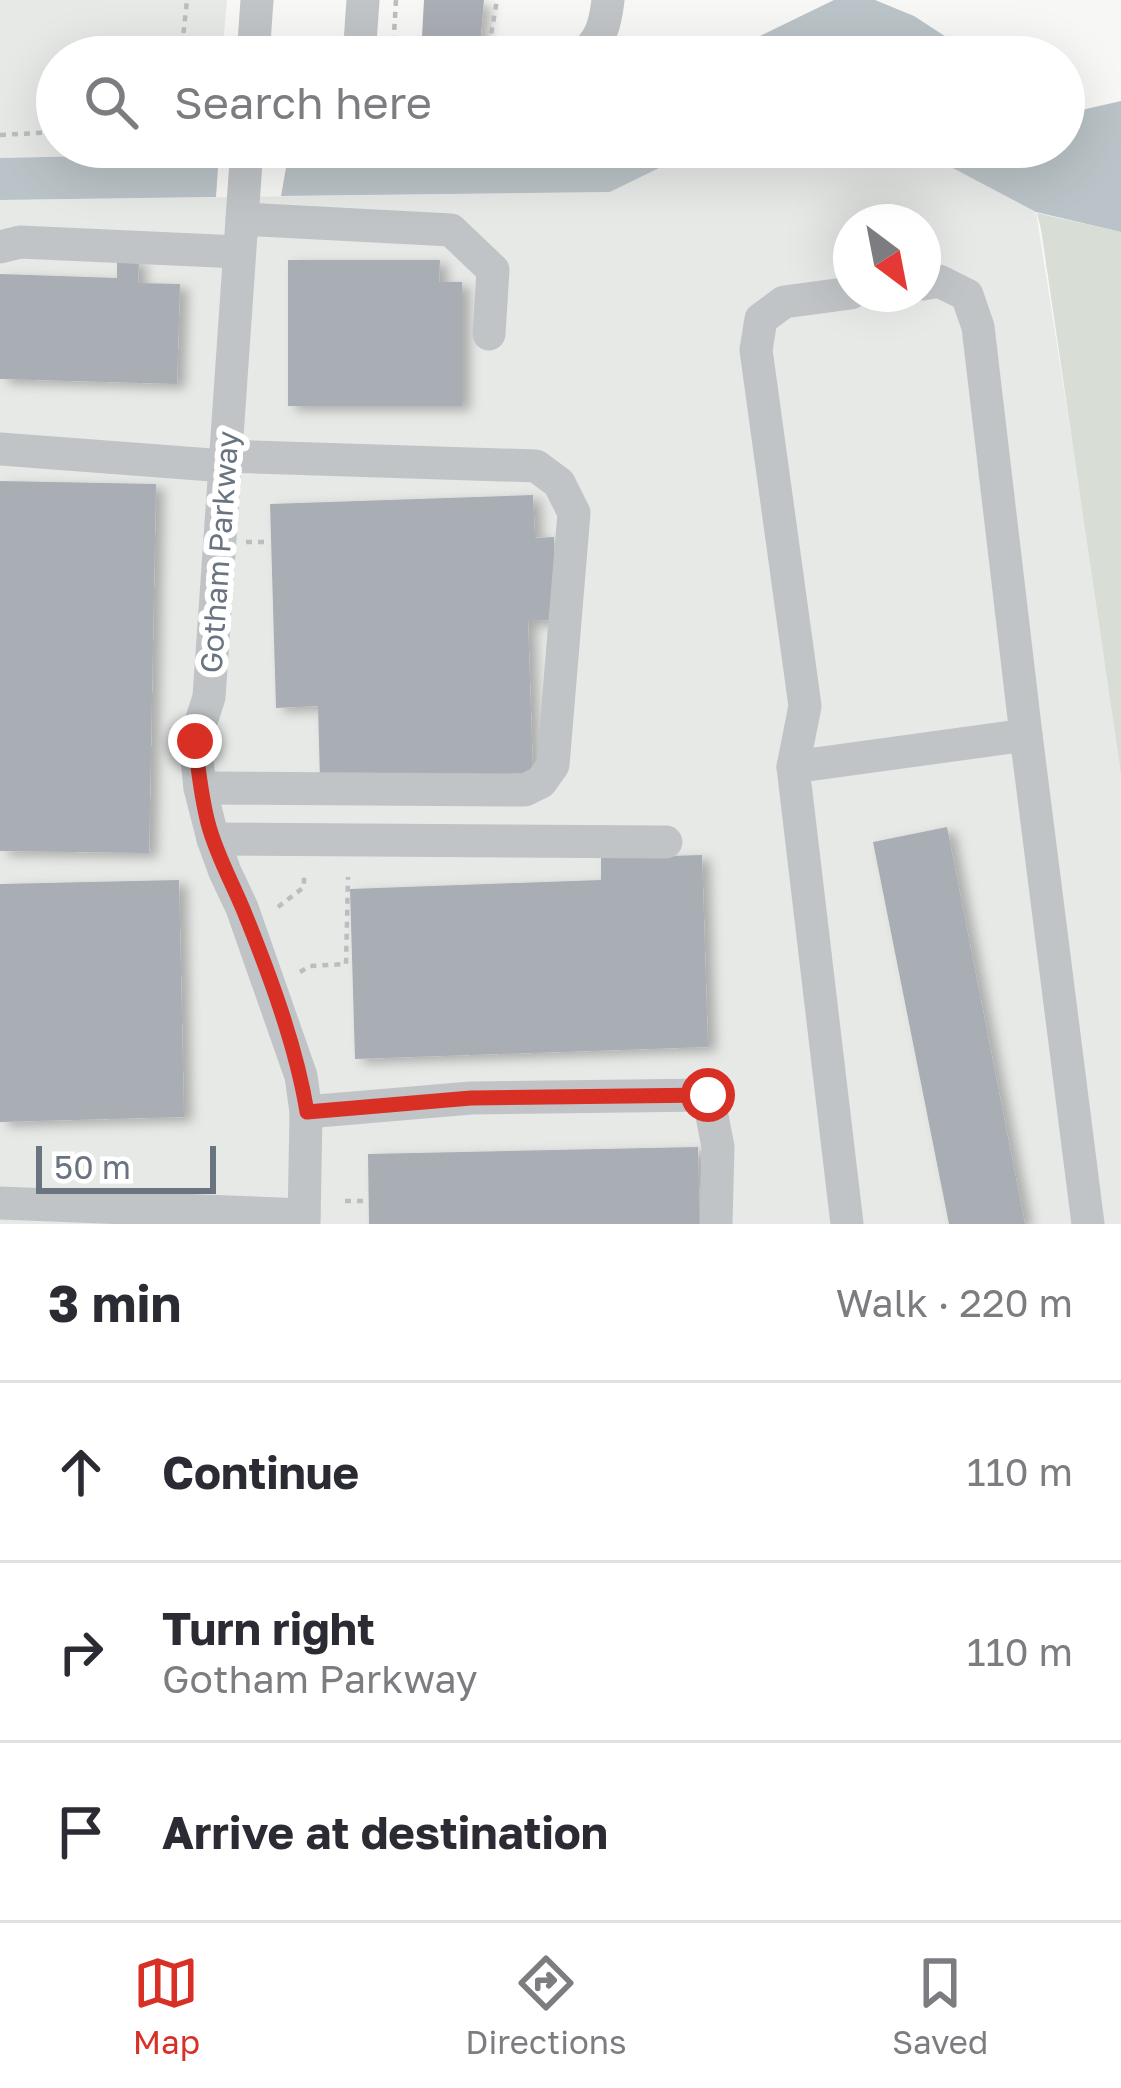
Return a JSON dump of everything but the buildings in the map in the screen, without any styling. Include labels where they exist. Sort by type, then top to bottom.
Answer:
[{"type":"street","points":[[254,36],[257,0]]},
{"type":"street","points":[[360,36],[363,0]]},
{"type":"street","points":[[600,36],[608,0]]},
{"type":"street","name":"Gotham Parkway","points":[[246,168],[209,698],[195,741],[213,839],[301,1076],[307,1112],[304,1220]]},
{"type":"street","points":[[0,248],[20,242],[451,230],[493,270],[489,334]]},
{"type":"street","points":[[941,282],[967,295],[978,327],[1088,1224]]},
{"type":"street","points":[[833,295],[784,302],[761,319],[756,350],[806,706],[793,767],[847,1224]]},
{"type":"street","points":[[0,449],[225,461],[536,466],[559,483],[574,513],[553,765],[541,782],[525,790],[200,788]]},
{"type":"street","points":[[793,767],[1025,735]]},
{"type":"street","points":[[213,839],[666,842]]},
{"type":"street","points":[[307,1112],[471,1098],[708,1095],[718,1147],[716,1224]]},
{"type":"street","points":[[0,1203],[304,1220]]},
{"type":"path","points":[[183,36],[187,0]]},
{"type":"path","points":[[394,36],[396,0]]},
{"type":"path","points":[[491,36],[497,0]]},
{"type":"path","points":[[0,135],[36,133]]},
{"type":"path","points":[[246,542],[269,542]]},
{"type":"path","points":[[278,907],[304,887],[304,875]]},
{"type":"path","points":[[300,972],[310,966],[346,964],[348,877]]},
{"type":"path","points":[[345,1201],[364,1201]]},
{"type":"shaded area","points":[[0,0],[227,0],[224,36],[36,36],[36,157],[0,158]]},
{"type":"shaded area","points":[[834,0],[875,0],[914,16],[945,36],[760,36]]},
{"type":"shaded area","points":[[1121,101],[1121,232],[1036,212],[953,168],[1085,168],[1085,109]]},
{"type":"shaded area","points":[[36,157],[36,168],[218,168],[216,197],[0,200],[0,158]]},
{"type":"shaded area","points":[[286,168],[659,168],[610,192],[281,196]]},
{"type":"shaded area","points":[[659,168],[953,168],[1036,212],[1121,751],[1121,1224],[0,1224],[0,200],[610,192]]},
{"type":"shaded area","points":[[1037,213],[1121,232],[1121,773],[1041,229]]},
{"type":"route","points":[[195,741],[209,827],[291,1042],[307,1112],[471,1098],[708,1095]]}]
